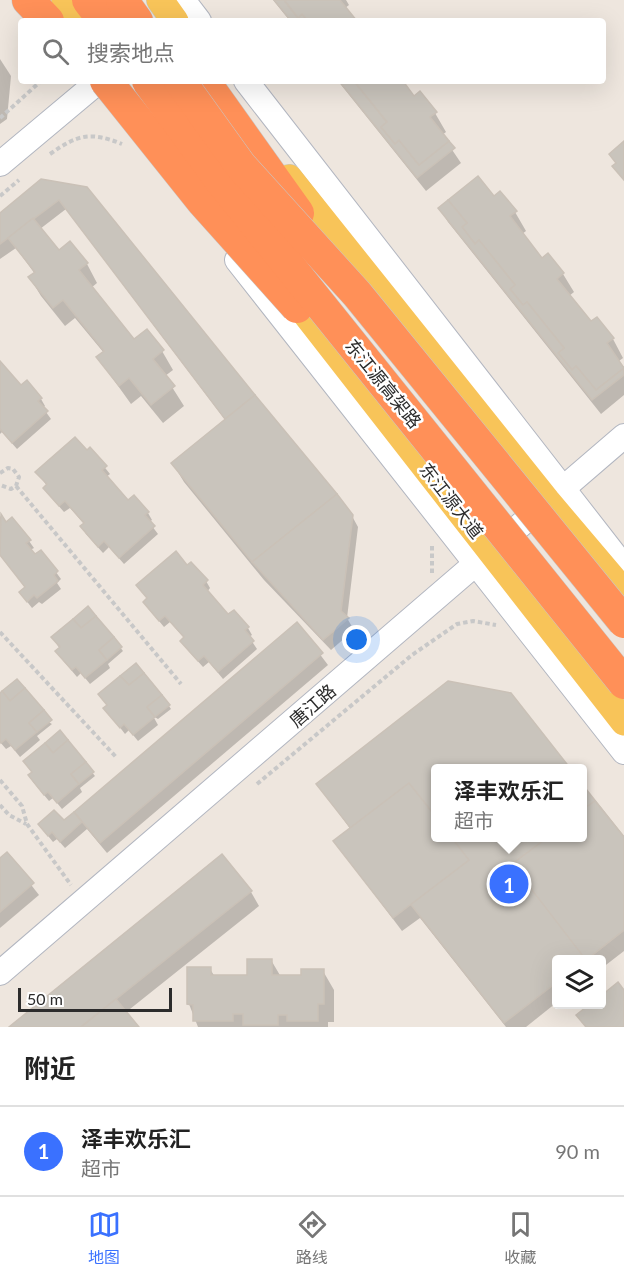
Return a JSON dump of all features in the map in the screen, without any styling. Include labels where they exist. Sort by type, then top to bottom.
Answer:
[{"type":"highway","points":[[28,0],[45,18]]},
{"type":"highway","points":[[40,0],[54,18]]},
{"type":"highway","points":[[88,0],[102,18]]},
{"type":"highway","points":[[122,0],[135,18]]},
{"type":"highway","points":[[106,84],[202,201],[564,609]]},
{"type":"highway","name":"东江源高架路","points":[[150,84],[221,181],[624,682]]},
{"type":"highway","name":"东江源高架路","points":[[182,84],[241,166],[357,294],[624,622]]},
{"type":"highway","points":[[206,84],[357,294]]},
{"type":"main road","points":[[65,0],[78,18]]},
{"type":"main road","name":"东江源大道","points":[[106,84],[484,558],[624,722]]},
{"type":"main road","points":[[219,84],[265,148],[555,495],[624,592]]},
{"type":"street","points":[[171,7],[193,18]]},
{"type":"street","points":[[0,164],[100,84]]},
{"type":"street","points":[[248,84],[555,495],[624,567]]},
{"type":"street","name":"唐江路","points":[[0,973],[72,894],[484,558],[624,436]]},
{"type":"street","points":[[484,558],[624,752]]},
{"type":"path","points":[[0,118],[38,84]]},
{"type":"path","points":[[42,160],[76,136],[104,137],[124,144]]},
{"type":"path","points":[[0,196],[25,174]]},
{"type":"path","points":[[0,486],[11,489],[16,486],[19,477],[17,472],[8,468],[1,470]]},
{"type":"path","points":[[16,486],[181,684]]},
{"type":"path","points":[[427,579],[432,572],[431,538]]},
{"type":"path","points":[[248,792],[412,655],[458,624],[473,621],[504,627]]},
{"type":"path","points":[[0,632],[116,757]]},
{"type":"path","points":[[0,780],[22,806],[27,824],[72,894],[80,879]]},
{"type":"path","points":[[0,805],[9,815],[27,824]]},
{"type":"building","points":[[274,0],[287,0],[285,1],[298,18],[289,18]]},
{"type":"building","points":[[340,0],[355,18],[305,18],[302,14],[298,18],[285,1]]},
{"type":"building","points":[[341,84],[356,84],[387,122],[381,127],[395,144],[399,140],[419,165],[449,141],[455,148],[417,178]]},
{"type":"building","points":[[356,84],[405,84],[414,96],[420,91],[437,112],[430,117],[449,141],[419,165],[399,140],[395,144],[381,127],[387,122]]},
{"type":"building","points":[[624,141],[624,180],[612,166],[616,163],[609,154]]},
{"type":"building","points":[[478,176],[494,196],[500,191],[517,211],[510,216],[542,258],[548,253],[564,273],[557,279],[591,321],[597,317],[614,338],[607,343],[624,368],[596,390],[576,366],[572,370],[558,353],[564,348],[527,302],[523,305],[510,289],[515,285],[479,240],[475,244],[462,227],[467,223],[448,200]]},
{"type":"building","points":[[41,179],[87,187],[255,395],[225,419],[59,200],[0,244],[0,213]]},
{"type":"building","points":[[448,200],[467,223],[462,227],[475,244],[479,240],[515,285],[510,289],[523,305],[527,302],[564,348],[558,353],[572,370],[576,366],[596,390],[624,368],[624,375],[592,400],[438,208]]},
{"type":"building","points":[[33,218],[59,250],[70,241],[88,263],[79,270],[134,339],[147,329],[164,350],[153,359],[175,386],[151,405],[129,378],[119,386],[96,357],[104,351],[63,300],[53,308],[28,277],[35,272],[8,238]]},
{"type":"building","points":[[0,361],[21,385],[27,380],[42,398],[38,401],[48,411],[12,443],[0,429]]},
{"type":"building","points":[[255,395],[337,494],[252,562],[171,463]]},
{"type":"building","points":[[75,437],[87,450],[90,447],[107,466],[102,470],[128,500],[134,495],[149,512],[145,515],[155,526],[119,558],[104,541],[98,547],[80,526],[84,523],[65,501],[59,506],[43,488],[47,484],[35,472]]},
{"type":"building","points":[[337,494],[353,515],[341,611],[349,618],[323,640],[252,562]]},
{"type":"building","points":[[1,514],[6,522],[12,517],[31,540],[26,543],[35,554],[41,550],[58,571],[54,575],[58,581],[37,598],[34,595],[27,602],[19,592],[25,587],[0,555]]},
{"type":"building","points":[[176,551],[187,565],[191,562],[208,580],[203,585],[228,614],[234,610],[249,627],[245,630],[254,641],[218,672],[204,656],[198,661],[180,641],[184,637],[165,616],[159,621],[143,602],[147,598],[136,585]]},
{"type":"building","points":[[88,606],[96,616],[81,628],[73,619]]},
{"type":"building","points":[[96,616],[114,637],[99,650],[107,660],[85,678],[76,667],[72,670],[55,651],[60,647],[51,637],[73,619],[81,628]]},
{"type":"building","points":[[297,622],[323,653],[100,843],[74,812]]},
{"type":"building","points":[[114,637],[122,647],[107,660],[99,650]]},
{"type":"building","points":[[136,663],[144,673],[129,685],[120,676]]},
{"type":"building","points":[[144,673],[162,695],[147,707],[155,717],[133,735],[124,724],[120,728],[103,708],[107,705],[98,694],[120,676],[129,685]]},
{"type":"building","points":[[17,679],[25,688],[10,701],[2,691]]},
{"type":"building","points":[[448,681],[511,693],[567,764],[431,764],[431,842],[587,842],[587,790],[624,837],[624,930],[592,955],[552,955],[552,986],[504,1023],[316,784]]},
{"type":"building","points":[[25,688],[44,710],[29,723],[37,732],[15,750],[6,739],[1,743],[0,741],[0,693],[2,691],[10,701]]},
{"type":"building","points":[[162,695],[170,705],[155,717],[147,707]]},
{"type":"building","points":[[44,710],[52,720],[37,732],[29,723]]},
{"type":"building","points":[[60,730],[68,740],[53,753],[45,743]]},
{"type":"building","points":[[68,740],[86,762],[71,774],[79,784],[57,803],[48,792],[44,795],[28,775],[32,772],[23,761],[45,743],[53,753]]},
{"type":"building","points":[[86,762],[94,772],[79,784],[71,774]]},
{"type":"building","points":[[409,783],[431,811],[431,842],[455,842],[469,860],[393,918],[333,841]]},
{"type":"building","points":[[595,801],[624,837],[624,930],[592,955],[582,955],[512,864],[542,842],[587,842],[587,807]]},
{"type":"building","points":[[54,810],[64,820],[74,812],[82,822],[60,842],[52,832],[48,836],[38,824]]},
{"type":"building","points":[[7,852],[34,883],[0,912],[0,858]]},
{"type":"building","points":[[222,854],[252,891],[81,1027],[9,1027]]},
{"type":"building","points":[[247,959],[272,959],[272,975],[301,975],[301,969],[324,969],[324,1004],[318,1004],[318,1021],[287,1021],[287,1015],[278,1015],[278,1025],[243,1025],[243,1014],[233,1014],[233,1021],[193,1021],[193,1005],[187,1004],[187,967],[211,967],[211,975],[247,975]]},
{"type":"building","points":[[618,982],[624,990],[624,1027],[586,1027],[576,1015],[584,1009],[606,1009],[606,992]]},
{"type":"building","points":[[116,999],[139,1027],[81,1027]]},
{"type":"place","name":"泽丰欢乐汇","points":[[509,884]]}]
